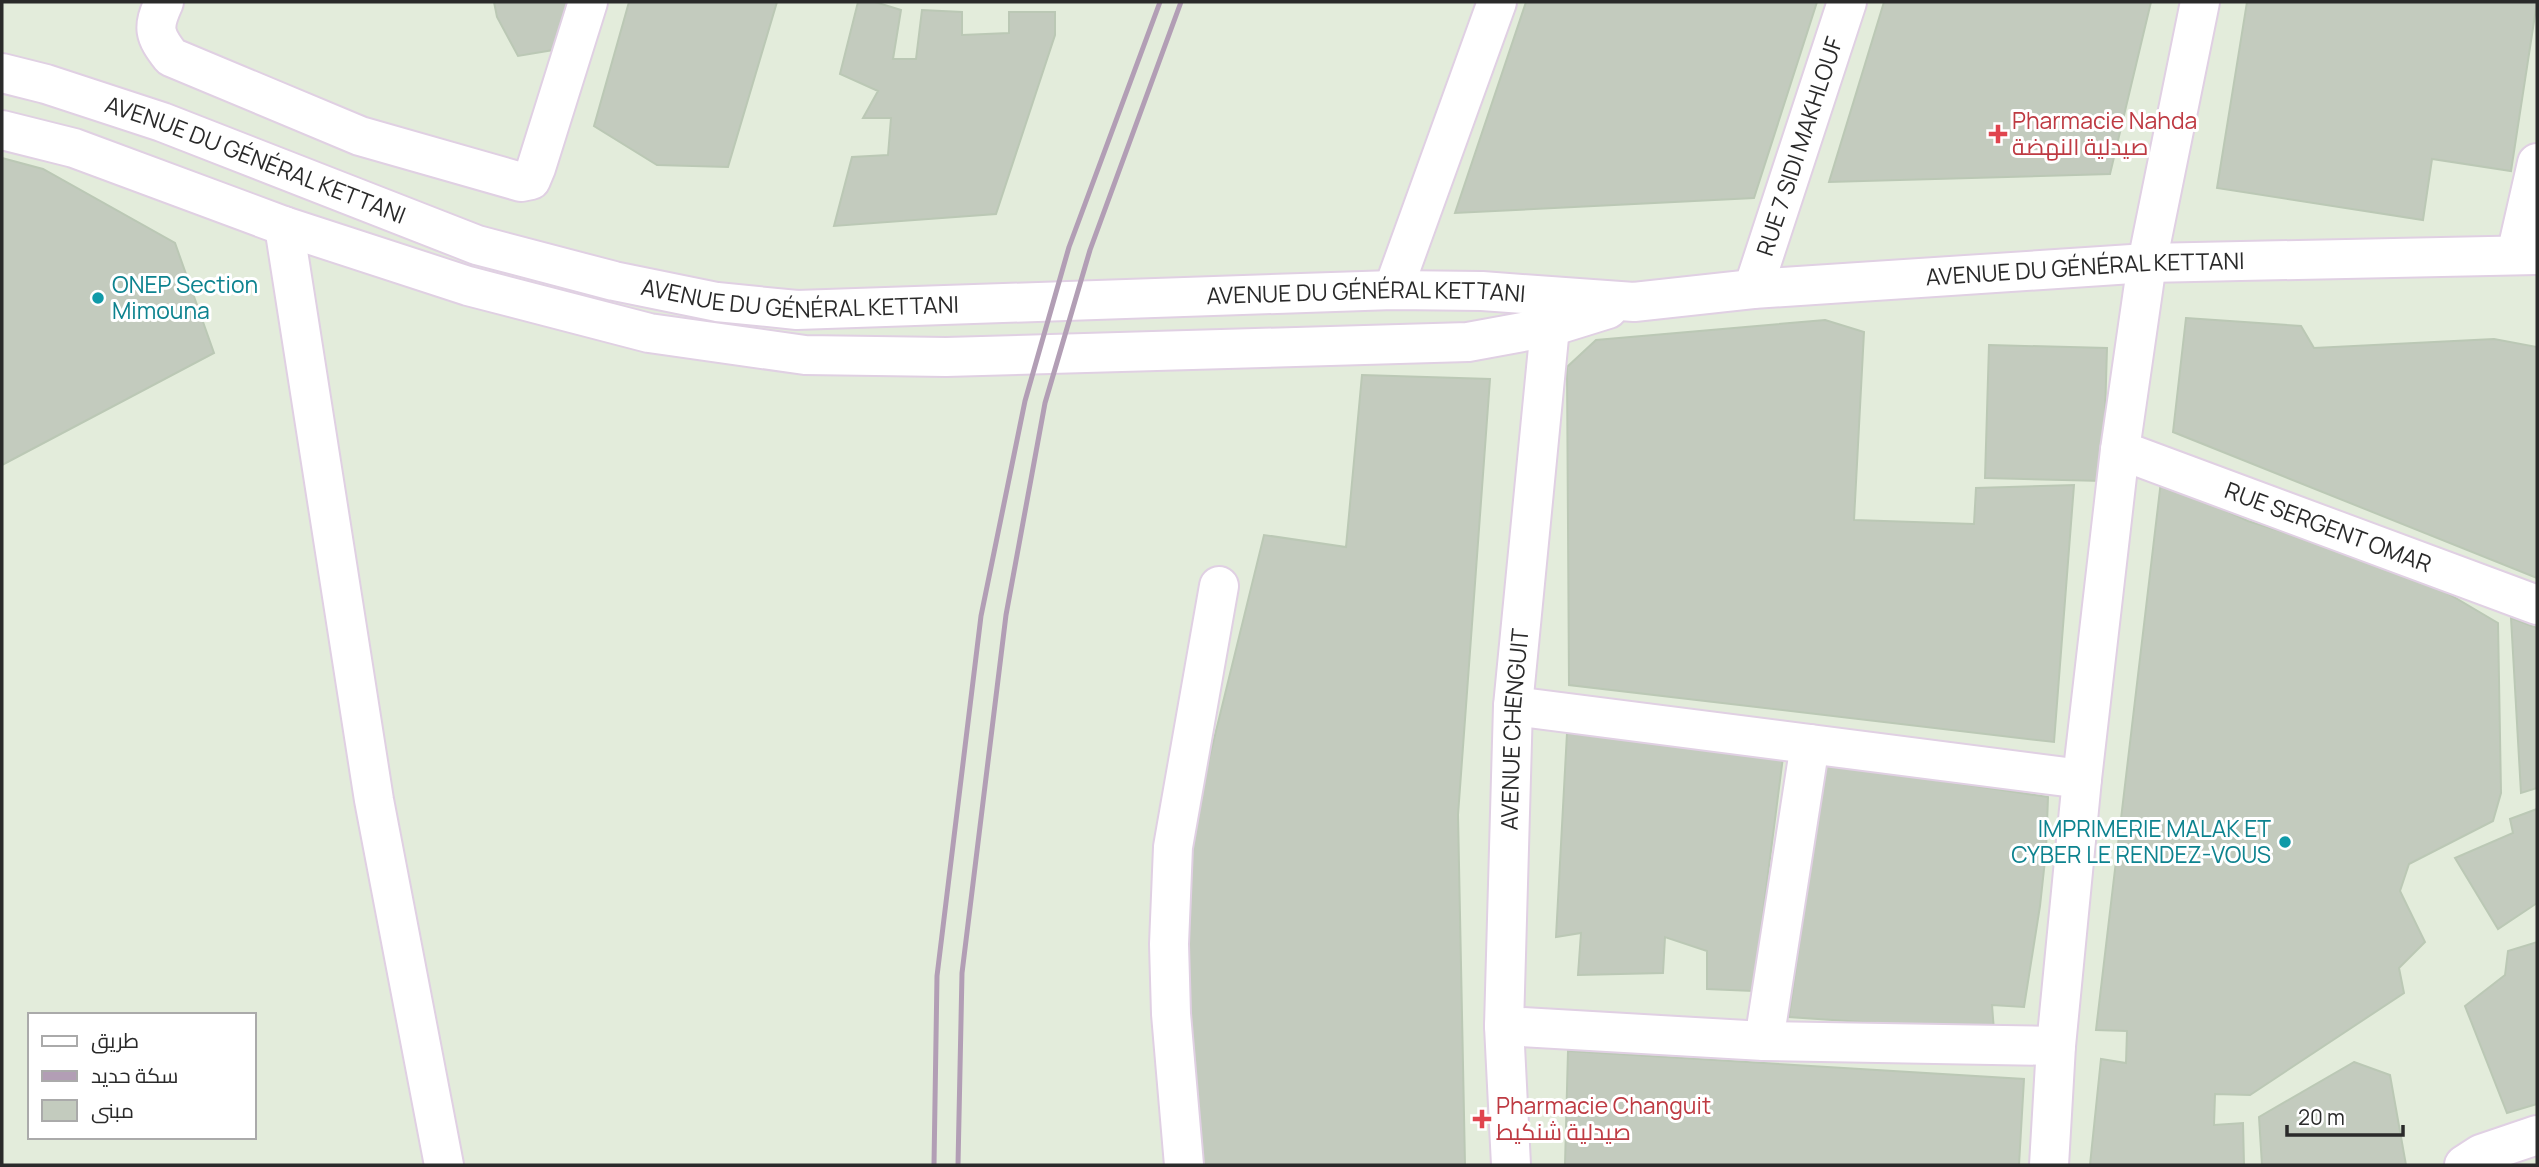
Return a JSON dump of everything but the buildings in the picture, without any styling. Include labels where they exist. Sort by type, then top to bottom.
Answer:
[{"type":"street","points":[[164,2],[156,27],[158,39],[171,57],[360,136],[521,182],[531,180],[536,168],[588,2]]},
{"type":"street","points":[[1393,290],[1497,2]]},
{"type":"street","name":"RUE 7 SIDI MAKHLOUF","points":[[1753,289],[1847,2]]},
{"type":"street","points":[[2049,1165],[2056,1046],[2082,779],[2120,450],[2147,263],[2200,2]]},
{"type":"street","name":"AVENUE DU GÉNÉRAL KETTANI","points":[[2,73],[46,83],[162,122],[477,245],[614,281],[717,302],[797,310],[1393,290],[1482,291],[1549,312]]},
{"type":"street","name":"AVENUE DU GÉNÉRAL KETTANI","points":[[2,130],[74,148],[284,226],[468,286],[649,333],[806,355],[946,357],[1468,342],[1549,312],[1753,289],[2147,263],[2527,255]]},
{"type":"street","points":[[2527,255],[2537,163]]},
{"type":"street","points":[[284,226],[374,800],[444,1165]]},
{"type":"street","name":"AVENUE CHENGUIT","points":[[1511,1165],[1504,1026],[1513,706],[1549,312]]},
{"type":"street","name":"RUE SERGENT OMAR","points":[[2120,450],[2537,605]]},
{"type":"street","points":[[1184,1165],[1171,1014],[1169,944],[1173,847],[1219,586]]},
{"type":"street","points":[[1513,706],[2082,779]]},
{"type":"street","points":[[1764,1041],[1810,744]]},
{"type":"street","points":[[1504,1026],[1764,1041],[2056,1046]]},
{"type":"street","points":[[2464,1165],[2481,1154],[2537,1135]]},
{"type":"railway","points":[[934,1165],[937,976],[981,616],[1025,401],[1069,247],[1160,2]]},
{"type":"railway","points":[[958,1165],[962,973],[1006,615],[1045,403],[1090,250],[1181,2]]},
{"type":"place","name":"Pharmacie Nahda صيدلية النهضة","points":[[1998,134]]},
{"type":"place","name":"ONEP Section Mimouna","points":[[98,298]]},
{"type":"place","name":"IMPRIMERIE MALAK ET CYBER LE RENDEZ-VOUS","points":[[2285,842]]},
{"type":"place","name":"Pharmacie Changuit صيدلية شنكيط","points":[[1482,1119]]}]
